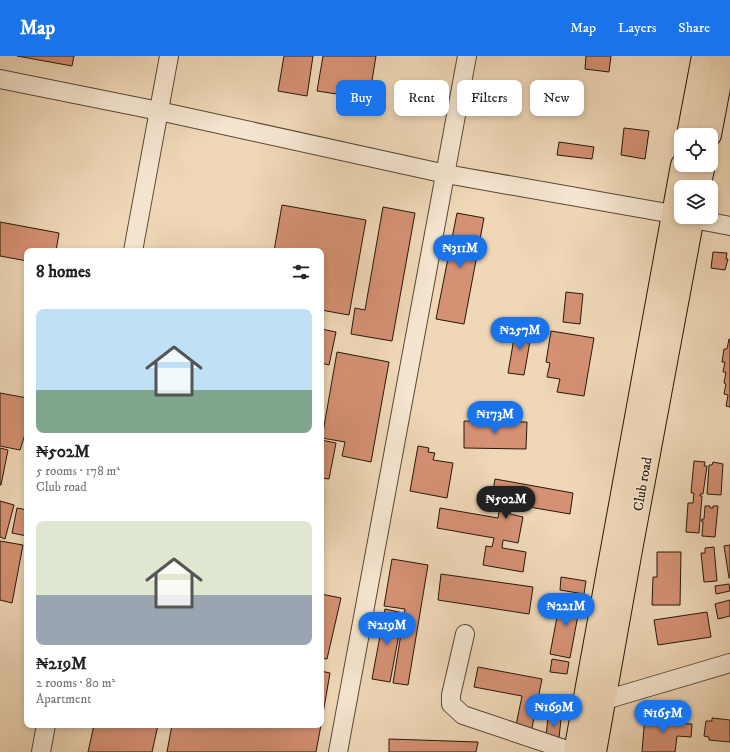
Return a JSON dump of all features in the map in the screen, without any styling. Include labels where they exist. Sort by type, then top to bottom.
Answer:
[{"type":"main road","points":[[689,128],[702,56]]},
{"type":"main road","points":[[711,128],[725,56]]},
{"type":"main road","points":[[574,752],[679,240],[684,224]]},
{"type":"main road","name":"Club road","points":[[596,752],[635,527],[679,240]]},
{"type":"street","points":[[135,248],[169,56]]},
{"type":"street","points":[[338,752],[467,56]]},
{"type":"street","points":[[0,79],[159,111],[446,174],[674,215]]},
{"type":"street","points":[[718,224],[730,226]]},
{"type":"street","points":[[466,634],[450,696],[451,704],[463,715],[574,752]]},
{"type":"street","points":[[605,700],[730,663]]},
{"type":"street","points":[[41,752],[45,728]]},
{"type":"building","points":[[17,56],[74,56],[72,66]]},
{"type":"building","points":[[284,56],[313,56],[307,96],[278,91]]},
{"type":"building","points":[[323,56],[376,56],[372,80],[336,80],[336,94],[317,91]]},
{"type":"building","points":[[586,56],[611,56],[609,72],[585,69]]},
{"type":"building","points":[[624,128],[649,131],[645,159],[621,155]]},
{"type":"building","points":[[559,142],[594,147],[592,159],[557,155]]},
{"type":"building","points":[[282,205],[366,220],[349,315],[324,311],[324,248],[275,248]]},
{"type":"building","points":[[383,207],[415,213],[392,341],[351,334],[355,308],[365,310]]},
{"type":"building","points":[[457,213],[484,218],[464,324],[436,319]]},
{"type":"building","points":[[0,222],[59,233],[56,248],[24,248],[24,260],[0,256]]},
{"type":"building","points":[[713,252],[727,253],[726,259],[728,259],[725,270],[711,268]]},
{"type":"building","points":[[566,292],[583,294],[580,324],[563,322]]},
{"type":"building","points":[[516,327],[532,330],[524,375],[508,373]]},
{"type":"building","points":[[324,330],[336,332],[329,365],[324,364]]},
{"type":"building","points":[[551,331],[594,338],[584,396],[557,392],[560,379],[547,377],[550,363],[546,362]]},
{"type":"building","points":[[729,339],[730,407],[726,406],[728,395],[724,394],[726,384],[724,383],[726,372],[723,372],[725,362],[722,362],[724,349],[727,349]]},
{"type":"building","points":[[337,352],[389,362],[371,462],[342,456],[345,442],[324,438],[324,427]]},
{"type":"building","points":[[0,393],[24,397],[24,437],[20,450],[0,446]]},
{"type":"building","points":[[464,421],[527,422],[526,449],[464,448]]},
{"type":"building","points":[[324,441],[336,443],[329,479],[324,478]]},
{"type":"building","points":[[418,446],[429,448],[428,452],[435,453],[433,460],[453,463],[447,498],[410,491]]},
{"type":"building","points":[[0,448],[8,450],[1,485],[0,485]]},
{"type":"building","points":[[694,461],[705,462],[704,466],[707,466],[703,494],[700,494],[700,496],[702,496],[699,533],[686,532],[688,503],[693,503],[694,493],[691,493]]},
{"type":"building","points":[[713,462],[723,464],[721,495],[707,494],[709,465],[712,465]]},
{"type":"building","points":[[495,479],[573,493],[570,514],[512,504],[510,514],[523,517],[518,543],[503,540],[502,548],[526,552],[523,572],[483,565],[486,546],[492,547],[494,538],[437,528],[440,508],[498,518],[501,499],[492,497]]},
{"type":"building","points":[[0,501],[14,505],[5,539],[0,537]]},
{"type":"building","points":[[705,506],[710,506],[710,508],[713,508],[713,506],[718,506],[715,537],[702,536],[703,521],[701,521],[704,519]]},
{"type":"building","points":[[17,508],[24,509],[24,535],[12,533]]},
{"type":"building","points":[[0,541],[23,545],[12,603],[0,600]]},
{"type":"building","points":[[730,545],[730,578],[729,578],[724,546]]},
{"type":"building","points":[[714,547],[717,581],[704,582],[701,553],[705,553],[705,548]]},
{"type":"building","points":[[657,552],[681,552],[680,605],[652,605],[653,577],[657,577]]},
{"type":"building","points":[[392,559],[428,565],[408,685],[393,683],[405,609],[384,606]]},
{"type":"building","points":[[441,574],[533,587],[529,614],[438,600]]},
{"type":"building","points":[[561,577],[586,581],[584,594],[560,590]]},
{"type":"building","points":[[729,584],[730,591],[716,594],[715,586]]},
{"type":"building","points":[[324,595],[341,598],[327,659],[324,658]]},
{"type":"building","points":[[561,596],[581,599],[570,658],[550,654]]},
{"type":"building","points":[[730,600],[730,616],[718,619],[715,604]]},
{"type":"building","points":[[385,609],[403,613],[390,682],[372,679]]},
{"type":"building","points":[[707,612],[711,637],[658,645],[654,620]]},
{"type":"building","points":[[552,659],[569,662],[567,674],[550,672]]},
{"type":"building","points":[[478,667],[542,679],[531,733],[515,730],[522,696],[474,687]]},
{"type":"building","points":[[324,672],[330,673],[324,708]]},
{"type":"building","points":[[645,716],[674,718],[673,723],[692,724],[691,737],[677,736],[675,752],[642,752]]},
{"type":"building","points":[[548,718],[561,719],[559,738],[546,736]]},
{"type":"building","points":[[712,718],[730,720],[730,742],[709,740],[709,737],[704,736],[706,721],[712,721]]},
{"type":"building","points":[[93,728],[157,728],[152,752],[88,752]]},
{"type":"building","points":[[171,728],[320,728],[316,752],[167,752]]},
{"type":"building","points":[[389,739],[478,742],[476,752],[389,752]]}]
